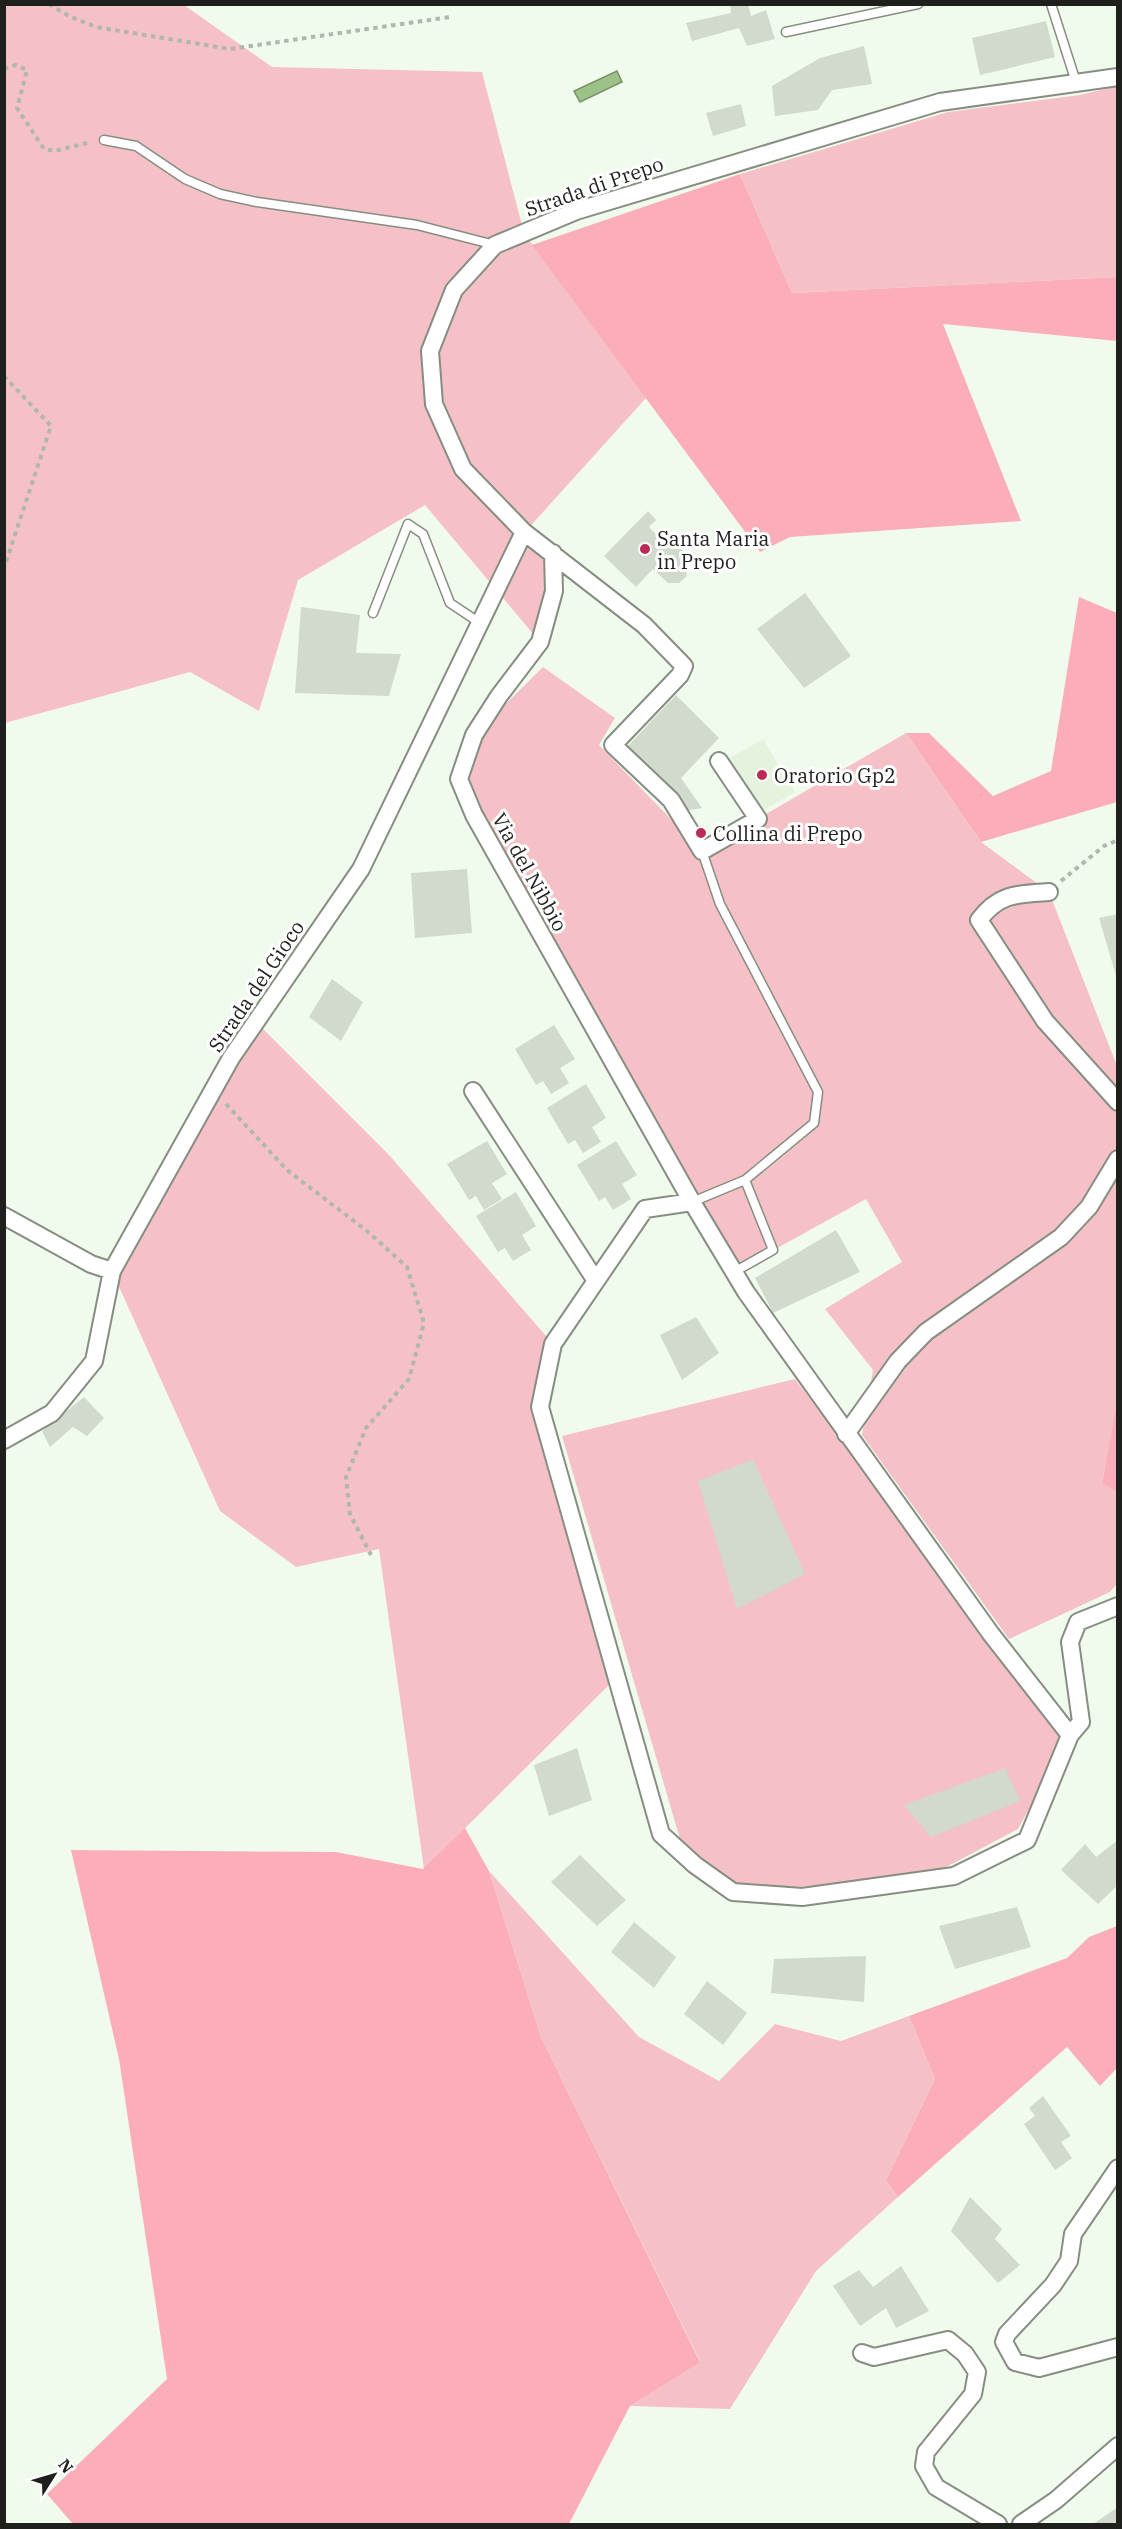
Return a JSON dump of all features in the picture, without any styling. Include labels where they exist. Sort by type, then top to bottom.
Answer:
[{"type":"street","name":"Strada di Prepo","points":[[702,851],[671,800],[613,745],[680,675],[684,666],[644,625],[524,532],[463,469],[434,404],[430,351],[454,290],[495,245],[576,211],[940,102],[1118,76]]},
{"type":"street","name":"Strada del Gioco","points":[[4,1440],[52,1413],[94,1361],[112,1270],[231,1058],[361,869],[524,532]]},
{"type":"street","name":"Via del Nibbio","points":[[553,553],[554,591],[540,642],[499,696],[474,735],[459,779],[474,815],[692,1202],[734,1272],[846,1434],[991,1634],[1070,1735]]},
{"type":"street","points":[[702,851],[758,819],[719,761]]},
{"type":"street","points":[[1049,891],[1010,895],[989,906],[979,920],[1045,1021],[1118,1102]]},
{"type":"street","points":[[472,1091],[596,1281]]},
{"type":"street","points":[[846,1434],[898,1361],[926,1332],[1061,1236],[1089,1207],[1118,1159]]},
{"type":"street","points":[[692,1202],[645,1209],[553,1344],[540,1407],[661,1834],[695,1865],[733,1892],[802,1897],[954,1876],[1027,1840],[1070,1735],[1081,1722],[1070,1642],[1078,1623],[1118,1606]]},
{"type":"street","points":[[4,1216],[91,1264],[112,1270]]},
{"type":"street","points":[[1118,2168],[1073,2234],[1069,2261],[1053,2285],[1006,2334],[1004,2342],[1016,2362],[1039,2368],[1118,2347]]},
{"type":"street","points":[[862,2353],[874,2357],[948,2340],[965,2354],[977,2372],[973,2394],[926,2452],[924,2466],[936,2487],[998,2524]]},
{"type":"street","points":[[1021,2524],[1056,2500],[1118,2446]]},
{"type":"lane","points":[[786,32],[918,4]]},
{"type":"lane","points":[[1051,4],[1076,82]]},
{"type":"lane","points":[[104,140],[136,146],[185,179],[220,194],[257,202],[417,225],[495,245]]},
{"type":"lane","points":[[373,613],[408,524],[423,534],[450,603],[480,622]]},
{"type":"lane","points":[[692,1202],[745,1180],[814,1123],[818,1092],[720,904],[702,851]]},
{"type":"lane","points":[[734,1272],[773,1250],[745,1180]]},
{"type":"path","points":[[49,4],[69,16],[96,27],[230,49],[450,17]]},
{"type":"path","points":[[4,69],[16,65],[27,70],[17,108],[44,149],[55,151],[104,140]]},
{"type":"path","points":[[4,376],[51,426],[4,568]]},
{"type":"path","points":[[1049,891],[1104,846],[1118,840]]},
{"type":"path","points":[[213,1090],[287,1170],[367,1231],[408,1267],[424,1323],[409,1379],[366,1428],[346,1477],[350,1514],[371,1555]]},
{"type":"shaded area","points":[[5,5],[184,5],[272,67],[482,72],[524,233],[646,398],[525,532],[553,553],[540,642],[425,505],[298,580],[259,711],[190,672],[5,723]]},
{"type":"shaded area","points":[[617,71],[622,82],[580,102],[574,91]]},
{"type":"shaded area","points":[[1117,86],[1117,277],[792,293],[740,174],[948,112],[1080,95]]},
{"type":"shaded area","points":[[740,174],[792,293],[1117,277],[1117,341],[943,324],[1021,521],[790,537],[760,552],[532,245]]},
{"type":"shaded area","points":[[1079,597],[1117,613],[1117,802],[981,842],[906,733],[929,733],[993,796],[1051,771]]},
{"type":"shaded area","points":[[543,667],[615,718],[599,745],[702,851],[906,733],[981,842],[1049,892],[1117,1066],[1118,1403],[1102,1482],[1117,1492],[1117,1584],[1110,1592],[1009,1639],[862,1435],[873,1370],[825,1309],[902,1262],[866,1199],[734,1272],[459,779],[474,735]]},
{"type":"shaded area","name":"Oratorio Gp2","points":[[763,739],[795,792],[761,812],[730,758]]},
{"type":"shaded area","points":[[256,1022],[389,1155],[553,1344],[541,1407],[617,1677],[424,1869],[379,1549],[296,1567],[220,1511],[112,1271]]},
{"type":"shaded area","points":[[795,1379],[1068,1739],[1018,1829],[937,1872],[743,1893],[680,1839],[562,1436]]},
{"type":"shaded area","points":[[1117,1403],[1117,1492],[1102,1483]]},
{"type":"shaded area","points":[[465,1828],[489,1871],[541,2037],[700,2362],[630,2406],[569,2524],[73,2524],[47,2494],[167,2379],[119,2059],[71,1850],[336,1852],[423,1869]]},
{"type":"shaded area","points":[[489,1871],[639,2037],[719,2081],[775,2024],[841,2041],[909,2016],[935,2079],[886,2180],[898,2197],[816,2271],[730,2409],[630,2406],[700,2361],[541,2037]]},
{"type":"shaded area","points":[[1117,1926],[1117,2068],[1100,2086],[1067,2047],[898,2197],[886,2180],[935,2079],[909,2016],[1067,1958],[1089,1937]]},
{"type":"building","points":[[730,4],[748,4],[751,16],[766,10],[775,39],[747,46],[739,28],[692,41],[686,23],[731,13]]},
{"type":"building","points":[[1046,21],[1055,57],[980,75],[972,38]]},
{"type":"building","points":[[864,46],[872,84],[832,90],[818,110],[775,116],[772,86],[820,58]]},
{"type":"building","points":[[741,104],[746,126],[713,136],[706,113]]},
{"type":"building","name":"Santa Maria in Prepo","points":[[648,511],[656,520],[649,527],[667,545],[672,540],[685,553],[679,558],[685,565],[687,576],[679,583],[668,583],[653,569],[636,587],[604,556]]},
{"type":"building","points":[[805,593],[851,656],[804,688],[757,629]]},
{"type":"building","points":[[301,607],[360,615],[356,653],[401,654],[389,696],[295,693]]},
{"type":"building","points":[[676,695],[719,738],[681,778],[702,808],[685,811],[626,748]]},
{"type":"building","points":[[467,869],[472,933],[415,938],[411,873]]},
{"type":"building","points":[[1118,914],[1118,979],[1117,979],[1099,918]]},
{"type":"building","points":[[332,979],[363,1002],[341,1041],[309,1017]]},
{"type":"building","points":[[554,1025],[575,1059],[560,1068],[569,1083],[551,1094],[543,1081],[536,1085],[515,1049]]},
{"type":"building","points":[[586,1084],[606,1118],[592,1127],[601,1142],[583,1153],[575,1140],[568,1144],[547,1108]]},
{"type":"building","points":[[487,1141],[507,1174],[492,1183],[502,1199],[484,1210],[476,1196],[469,1200],[447,1164]]},
{"type":"building","points":[[616,1141],[637,1175],[622,1184],[631,1199],[613,1210],[605,1197],[599,1201],[577,1165]]},
{"type":"building","points":[[516,1192],[536,1226],[522,1235],[531,1250],[513,1261],[505,1248],[498,1252],[476,1216]]},
{"type":"building","points":[[836,1230],[860,1272],[773,1313],[755,1278]]},
{"type":"building","points":[[696,1317],[719,1353],[682,1380],[660,1335]]},
{"type":"building","points":[[84,1397],[104,1418],[87,1436],[73,1427],[50,1447],[42,1431]]},
{"type":"building","points":[[753,1459],[805,1574],[737,1609],[698,1481]]},
{"type":"building","points":[[577,1748],[592,1800],[549,1816],[534,1765]]},
{"type":"building","points":[[1005,1768],[1020,1801],[931,1837],[904,1805]]},
{"type":"building","points":[[1118,1840],[1118,1885],[1098,1904],[1061,1870],[1085,1844],[1096,1857]]},
{"type":"building","points":[[580,1855],[626,1900],[597,1926],[551,1882]]},
{"type":"building","points":[[1017,1907],[1031,1947],[955,1969],[939,1926]]},
{"type":"building","points":[[634,1922],[676,1957],[654,1988],[611,1952]]},
{"type":"building","points":[[866,1956],[864,2002],[771,1993],[774,1959]]},
{"type":"building","points":[[707,1981],[747,2013],[723,2045],[684,2014]]},
{"type":"building","points":[[1043,2096],[1071,2136],[1061,2142],[1072,2158],[1055,2170],[1024,2124],[1035,2116],[1029,2108]]},
{"type":"building","points":[[970,2197],[1002,2229],[995,2239],[1020,2265],[998,2283],[951,2231]]},
{"type":"building","points":[[901,2266],[929,2311],[896,2328],[886,2308],[860,2326],[833,2286],[859,2270],[873,2287]]},
{"type":"building","points":[[1118,2507],[1118,2524],[1093,2524]]},
{"type":"place","name":"Santa Maria in Prepo","points":[[645,549]]},
{"type":"place","name":"Oratorio Gp2","points":[[762,775]]},
{"type":"place","name":"Collina di Prepo","points":[[701,833]]}]
